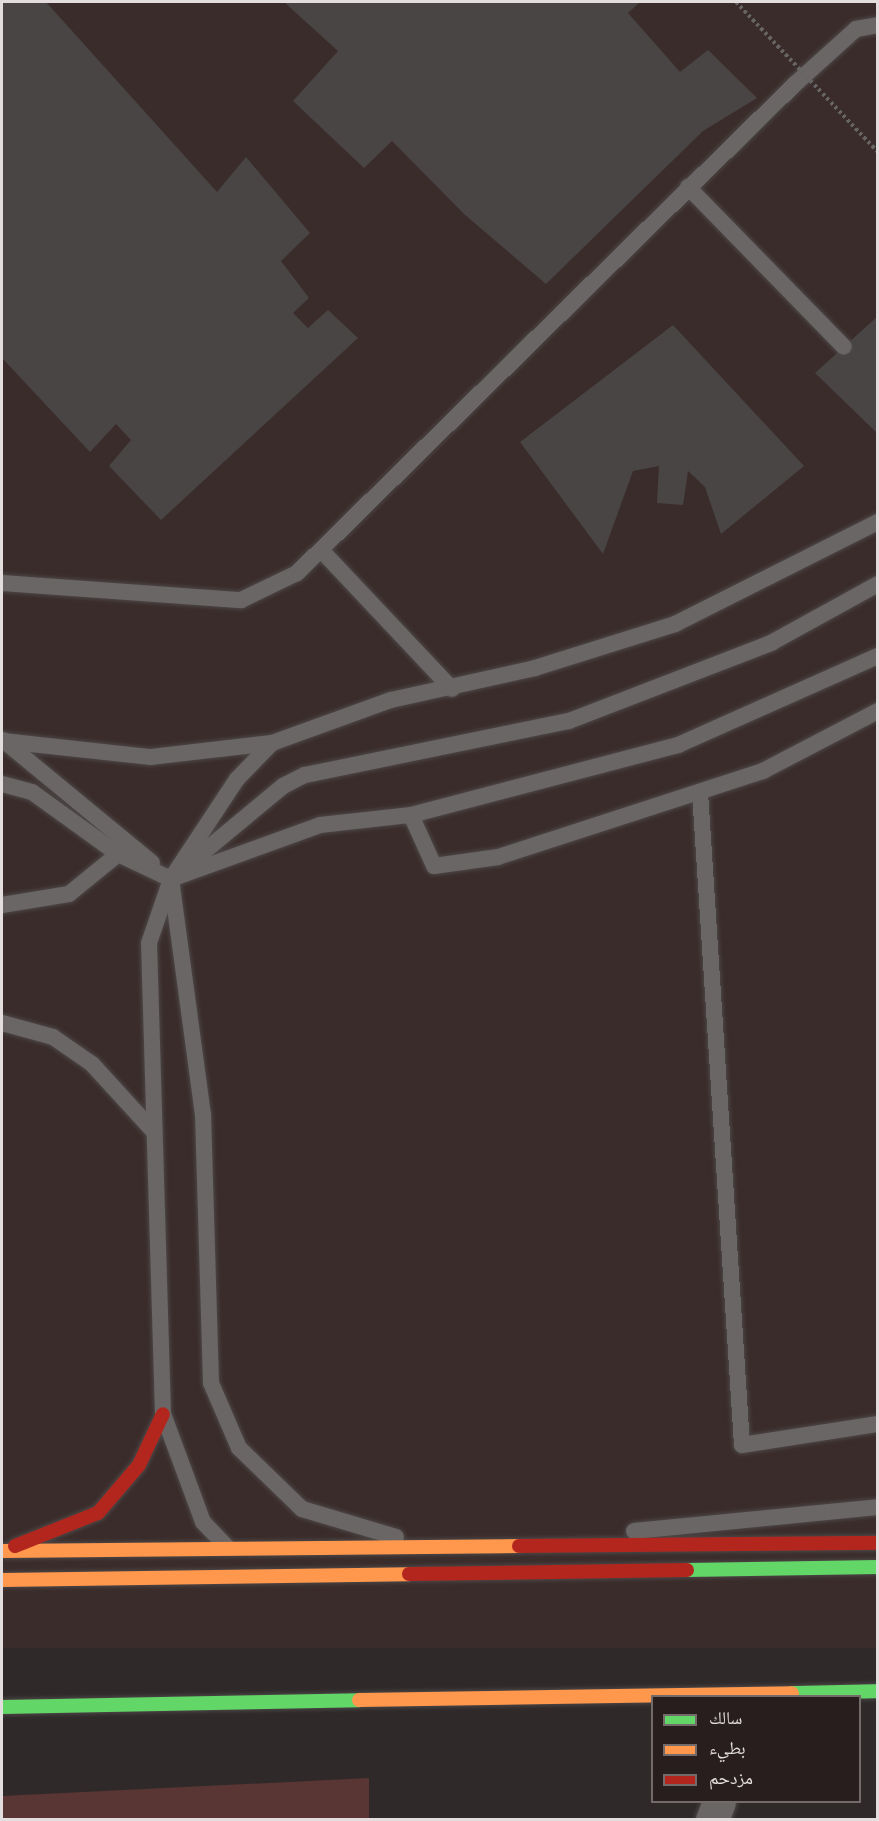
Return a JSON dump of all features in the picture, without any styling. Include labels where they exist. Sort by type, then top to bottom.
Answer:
[{"type":"street","points":[[2,1551],[98,1513],[139,1465],[163,1414]]},
{"type":"street","points":[[2,1551],[152,1554],[227,1546],[878,1543]]},
{"type":"street","points":[[2,1580],[878,1567]]},
{"type":"street","points":[[761,1695],[878,1691]]},
{"type":"street","points":[[2,1707],[651,1697]]},
{"type":"street","points":[[712,1820],[719,1803]]},
{"type":"lane","points":[[2,583],[241,600],[297,573],[323,552],[688,187],[856,29],[878,25]]},
{"type":"lane","points":[[688,187],[844,347]]},
{"type":"lane","points":[[2,740],[151,757],[272,743],[391,700],[452,689],[675,624],[878,522]]},
{"type":"lane","points":[[323,552],[452,689]]},
{"type":"lane","points":[[171,879],[283,786],[305,775],[569,721],[771,643],[878,584]]},
{"type":"lane","points":[[2,784],[32,792],[118,854],[171,879],[320,825],[411,815],[678,745],[878,656]]},
{"type":"lane","points":[[411,815],[434,866],[498,857],[764,771],[878,711]]},
{"type":"lane","points":[[2,740],[171,879],[203,1115],[211,1383],[239,1448],[302,1509],[406,1540],[616,1532],[878,1507]]},
{"type":"lane","points":[[260,1576],[203,1522],[163,1414],[149,943],[171,879],[237,779],[272,743]]},
{"type":"lane","points":[[700,792],[742,1445],[878,1424]]},
{"type":"lane","points":[[2,905],[69,894],[118,854]]},
{"type":"lane","points":[[2,1023],[53,1037],[92,1064],[154,1132]]},
{"type":"path","points":[[736,2],[878,152]]},
{"type":"shaded area","points":[[2,2],[877,2],[877,1648],[2,1648]]},
{"type":"shaded area","points":[[369,1778],[369,1819],[2,1819],[2,1796]]},
{"type":"building","points":[[2,2],[46,2],[217,192],[246,157],[310,233],[281,261],[309,298],[293,313],[308,328],[328,310],[358,338],[161,520],[109,466],[131,440],[116,424],[90,452],[2,358]]},
{"type":"building","points":[[284,2],[640,2],[628,13],[680,72],[708,50],[757,98],[703,131],[546,284],[464,214],[392,141],[364,168],[293,101],[338,51]]},
{"type":"building","points":[[878,316],[878,434],[815,373]]},
{"type":"building","points":[[673,325],[804,466],[721,534],[705,487],[688,471],[683,505],[657,503],[659,466],[633,471],[603,554],[520,442]]},
{"type":"traffic: fast","points":[[687,1570],[878,1567]]},
{"type":"traffic: fast","points":[[792,1693],[878,1691]]},
{"type":"traffic: fast","points":[[2,1707],[359,1700]]},
{"type":"traffic: slow","points":[[2,1551],[519,1546]]},
{"type":"traffic: slow","points":[[2,1580],[409,1574]]},
{"type":"traffic: slow","points":[[668,1695],[792,1693]]},
{"type":"traffic: slow","points":[[359,1700],[651,1695]]},
{"type":"traffic: jam","points":[[15,1546],[98,1513],[139,1465],[163,1414]]},
{"type":"traffic: jam","points":[[519,1546],[878,1543]]},
{"type":"traffic: jam","points":[[409,1574],[687,1570]]}]
